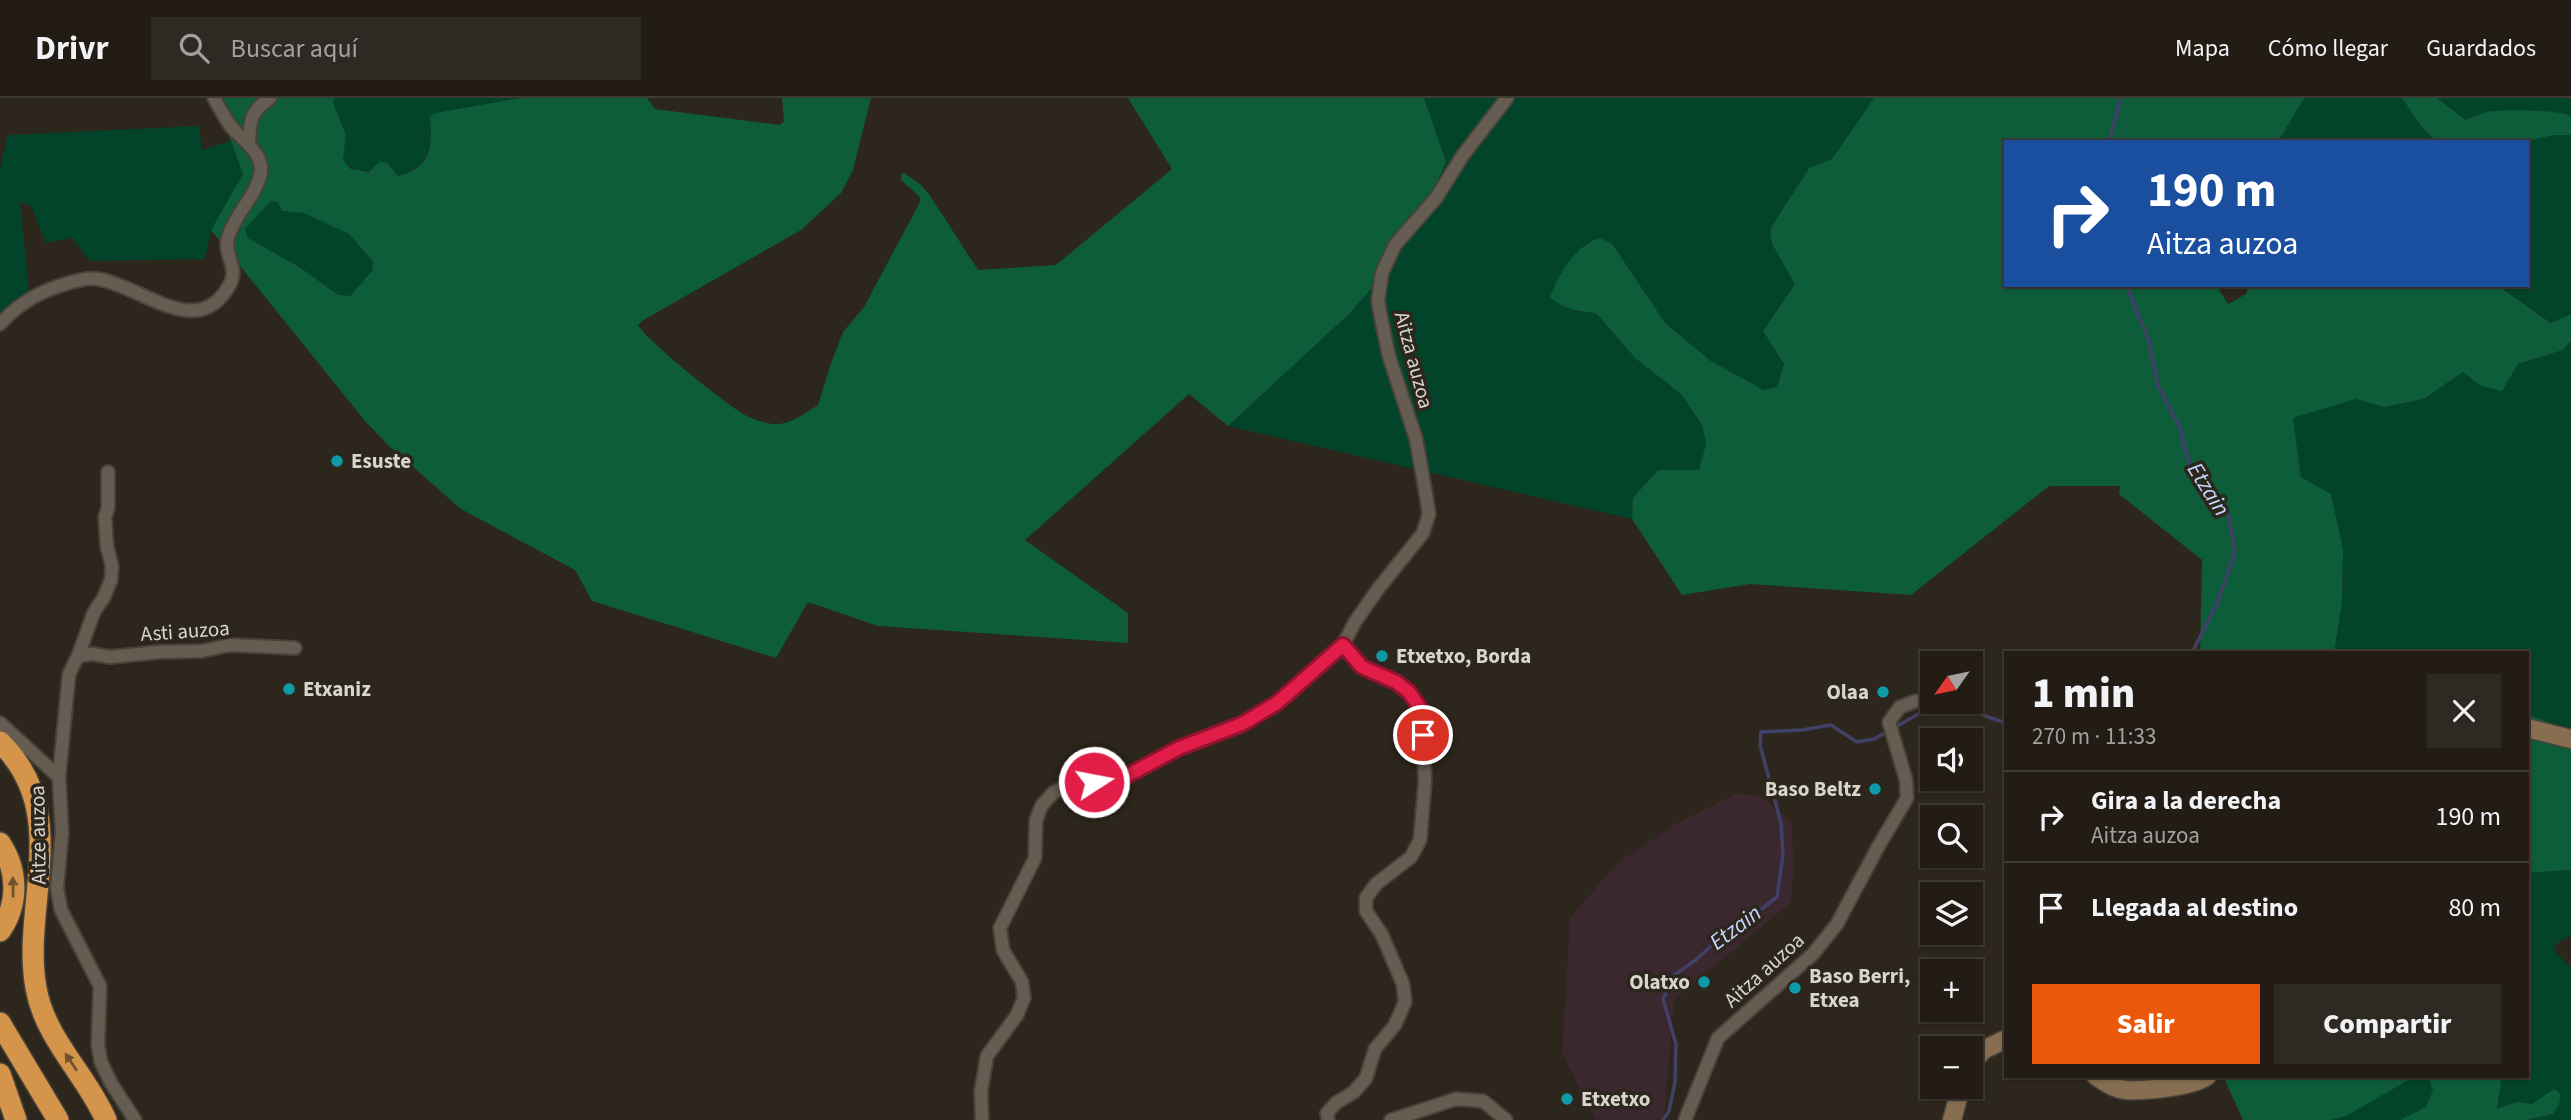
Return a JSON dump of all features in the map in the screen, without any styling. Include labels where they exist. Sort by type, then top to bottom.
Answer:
[{"type":"highway","points":[[0,742],[27,780],[38,815],[41,860],[34,962],[36,989],[41,1007],[51,1031],[106,1120]]},
{"type":"highway","points":[[0,843],[10,862],[14,886],[11,910],[0,931]]},
{"type":"highway","points":[[0,1023],[58,1120]]},
{"type":"highway","points":[[0,1074],[16,1120]]},
{"type":"street","points":[[0,324],[31,297],[48,289],[88,278],[100,279],[152,298],[175,310],[193,311],[218,301],[234,273],[227,243],[237,216],[259,181],[261,168],[257,153],[231,127],[214,98]]},
{"type":"street","points":[[249,144],[251,118],[256,108],[270,98]]},
{"type":"street","name":"Aitza auzoa","points":[[982,1120],[981,1091],[987,1056],[1017,1015],[1024,998],[1021,982],[1003,950],[1000,928],[1035,858],[1036,820],[1042,805],[1053,793],[1071,784],[1117,781],[1179,748],[1242,724],[1277,703],[1343,645],[1378,589],[1423,533],[1429,514],[1416,439],[1389,356],[1381,318],[1378,300],[1382,274],[1395,245],[1436,198],[1463,155],[1507,98]]},
{"type":"street","points":[[59,777],[69,674],[94,612],[111,580],[112,566],[107,547],[105,517],[108,508],[108,472]]},
{"type":"street","points":[[1328,1120],[1327,1114],[1336,1103],[1354,1092],[1366,1078],[1375,1049],[1395,1025],[1405,1002],[1404,984],[1382,935],[1366,911],[1366,898],[1376,884],[1411,857],[1420,840],[1425,782],[1422,711],[1409,692],[1396,682],[1362,667],[1343,645]]},
{"type":"street","name":"Asti auzoa","points":[[78,656],[92,654],[110,657],[202,651],[230,646],[295,648]]},
{"type":"street","name":"Aitza auzoa","points":[[1685,1120],[1718,1038],[1819,946],[1837,924],[1907,798],[1906,780],[1889,723],[1900,707],[1916,701]]},
{"type":"street","name":"Aitze auzoa","points":[[0,723],[59,777],[62,832],[57,888],[61,910],[100,986],[98,1045],[101,1062],[135,1120]]},
{"type":"street","points":[[2529,728],[2571,739]]},
{"type":"street","points":[[1983,1050],[2004,1040]]},
{"type":"street","points":[[2099,1078],[2111,1086],[2125,1090],[2188,1085],[2203,1078]]},
{"type":"street","points":[[1391,1120],[1456,1099],[1483,1101],[1506,1120]]},
{"type":"street","points":[[1952,1120],[1958,1099]]},
{"type":"shaded area","points":[[1737,793],[1762,797],[1791,821],[1794,865],[1791,902],[1674,1000],[1664,1120],[1596,1120],[1562,1053],[1570,918],[1616,864],[1674,825]]},
{"type":"green space","points":[[215,98],[335,98],[333,103],[346,135],[343,160],[351,169],[369,172],[380,161],[388,164],[398,176],[418,167],[424,161],[430,146],[430,117],[435,113],[520,98],[647,98],[655,109],[780,125],[784,121],[782,98],[871,98],[853,170],[841,193],[801,230],[638,325],[672,358],[724,400],[747,416],[775,424],[794,419],[818,405],[843,332],[864,307],[920,202],[920,197],[901,180],[904,173],[929,194],[978,270],[1056,265],[1172,169],[1128,98],[1424,98],[1446,162],[1428,202],[1396,238],[1372,288],[1349,314],[1228,426],[1189,394],[1025,540],[1128,613],[1128,643],[878,626],[808,602],[776,658],[592,601],[575,570],[461,509],[389,446],[365,421],[211,230],[243,174]],"holes":[[[271,201],[278,202],[282,211],[304,213],[349,234],[373,262],[372,271],[350,296],[338,295],[301,268],[248,238],[245,229]]]},
{"type":"green space","points":[[335,98],[520,98],[435,113],[430,117],[429,146],[423,161],[417,167],[397,176],[388,164],[364,171],[343,160],[346,135],[333,103]]},
{"type":"green space","points":[[1424,98],[1874,98],[1832,159],[1809,168],[1770,228],[1772,244],[1795,284],[1763,331],[1784,364],[1777,387],[1764,390],[1711,361],[1666,324],[1613,245],[1575,311],[1596,313],[1635,358],[1681,394],[1702,425],[1706,444],[1699,470],[1633,498],[1632,519],[1228,426],[1349,314],[1446,162]]},
{"type":"green space","points":[[1874,98],[2304,98],[2279,140],[2004,140],[2004,287],[2217,287],[2228,304],[2246,294],[2248,287],[2500,287],[2551,323],[2571,314],[2571,341],[2563,350],[2518,364],[2502,391],[2481,386],[2463,372],[2424,399],[2384,407],[2356,399],[2293,418],[2301,477],[2331,494],[2343,549],[2342,603],[2334,651],[2200,651],[2202,560],[2119,494],[2120,486],[2049,486],[1911,595],[1750,584],[1682,595],[1632,519],[1633,498],[1658,470],[1699,470],[1706,444],[1702,425],[1681,394],[1635,358],[1596,313],[1566,307],[1550,297],[1569,262],[1583,247],[1600,238],[1613,245],[1666,324],[1711,361],[1764,390],[1777,387],[1784,364],[1763,331],[1795,284],[1772,244],[1770,229],[1809,168],[1832,159]]},
{"type":"green space","points":[[2304,98],[2402,98],[2421,126],[2435,140],[2279,140]]},
{"type":"green space","points":[[2402,98],[2437,98],[2466,120],[2495,111],[2555,112],[2571,116],[2571,135],[2554,135],[2529,141],[2435,140],[2421,126]]},
{"type":"green space","points":[[2437,98],[2571,98],[2571,116],[2488,112],[2466,120]]},
{"type":"green space","points":[[199,126],[202,150],[231,141],[243,174],[211,230],[205,259],[90,261],[72,238],[46,243],[31,206],[20,202],[29,292],[0,316],[0,168],[8,135]]},
{"type":"green space","points":[[2554,135],[2571,135],[2571,314],[2552,323],[2500,287],[2529,287],[2529,141]]},
{"type":"green space","points":[[271,201],[278,202],[282,211],[304,213],[349,234],[373,263],[372,271],[350,296],[338,295],[301,268],[248,238],[245,229]]},
{"type":"green space","points":[[2571,341],[2571,731],[2529,715],[2529,651],[2334,651],[2342,603],[2343,549],[2331,494],[2301,477],[2293,418],[2356,399],[2384,407],[2424,399],[2463,372],[2481,386],[2518,364],[2563,350]]},
{"type":"green space","points":[[2529,715],[2571,731],[2571,870],[2529,873]]},
{"type":"green space","points":[[2571,870],[2571,936],[2557,943],[2554,950],[2571,968],[2571,1120],[2527,1120],[2553,1114],[2523,1103],[2497,1109],[2502,1078],[2529,1078],[2529,873]]},
{"type":"green space","points":[[2224,1078],[2412,1078],[2346,1116],[2329,1120],[2243,1120]]},
{"type":"green space","points":[[2428,1078],[2433,1090],[2426,1107],[2400,1120],[2329,1120],[2354,1110],[2401,1083]]},
{"type":"green space","points":[[2428,1078],[2502,1078],[2497,1109],[2517,1102],[2532,1104],[2554,1089],[2561,1095],[2553,1114],[2527,1120],[2400,1120],[2426,1107],[2433,1090]]},
{"type":"waterway","name":"Etzain","points":[[2110,140],[2121,98]]},
{"type":"waterway","name":"Etzain","points":[[2127,287],[2149,341],[2158,386],[2180,428],[2191,470],[2207,486],[2229,518],[2235,552],[2217,603],[2193,651]]},
{"type":"waterway","name":"Etzain","points":[[1663,1120],[1669,1111],[1675,1082],[1676,1044],[1663,999],[1673,976],[1697,959],[1736,923],[1777,897],[1783,854],[1781,823],[1760,745],[1761,732],[1831,725],[1857,742],[1874,739],[1931,707],[1965,709],[2004,722]]},
{"type":"place","name":"Esuste","points":[[337,461]]},
{"type":"place","name":"Etxetxo, Borda","points":[[1382,656]]},
{"type":"place","name":"Etxaniz","points":[[289,689]]},
{"type":"place","name":"Olaa","points":[[1883,692]]},
{"type":"place","name":"Baso Beltz","points":[[1875,789]]},
{"type":"place","name":"Olatxo","points":[[1704,982]]},
{"type":"place","name":"Baso Berri, Etxea","points":[[1795,988]]},
{"type":"place","name":"Etxetxo","points":[[1567,1099]]},
{"type":"route","points":[[1094,782],[1117,781],[1179,748],[1242,724],[1277,703],[1343,645],[1362,667],[1396,682],[1409,692],[1422,711],[1423,735]]}]
